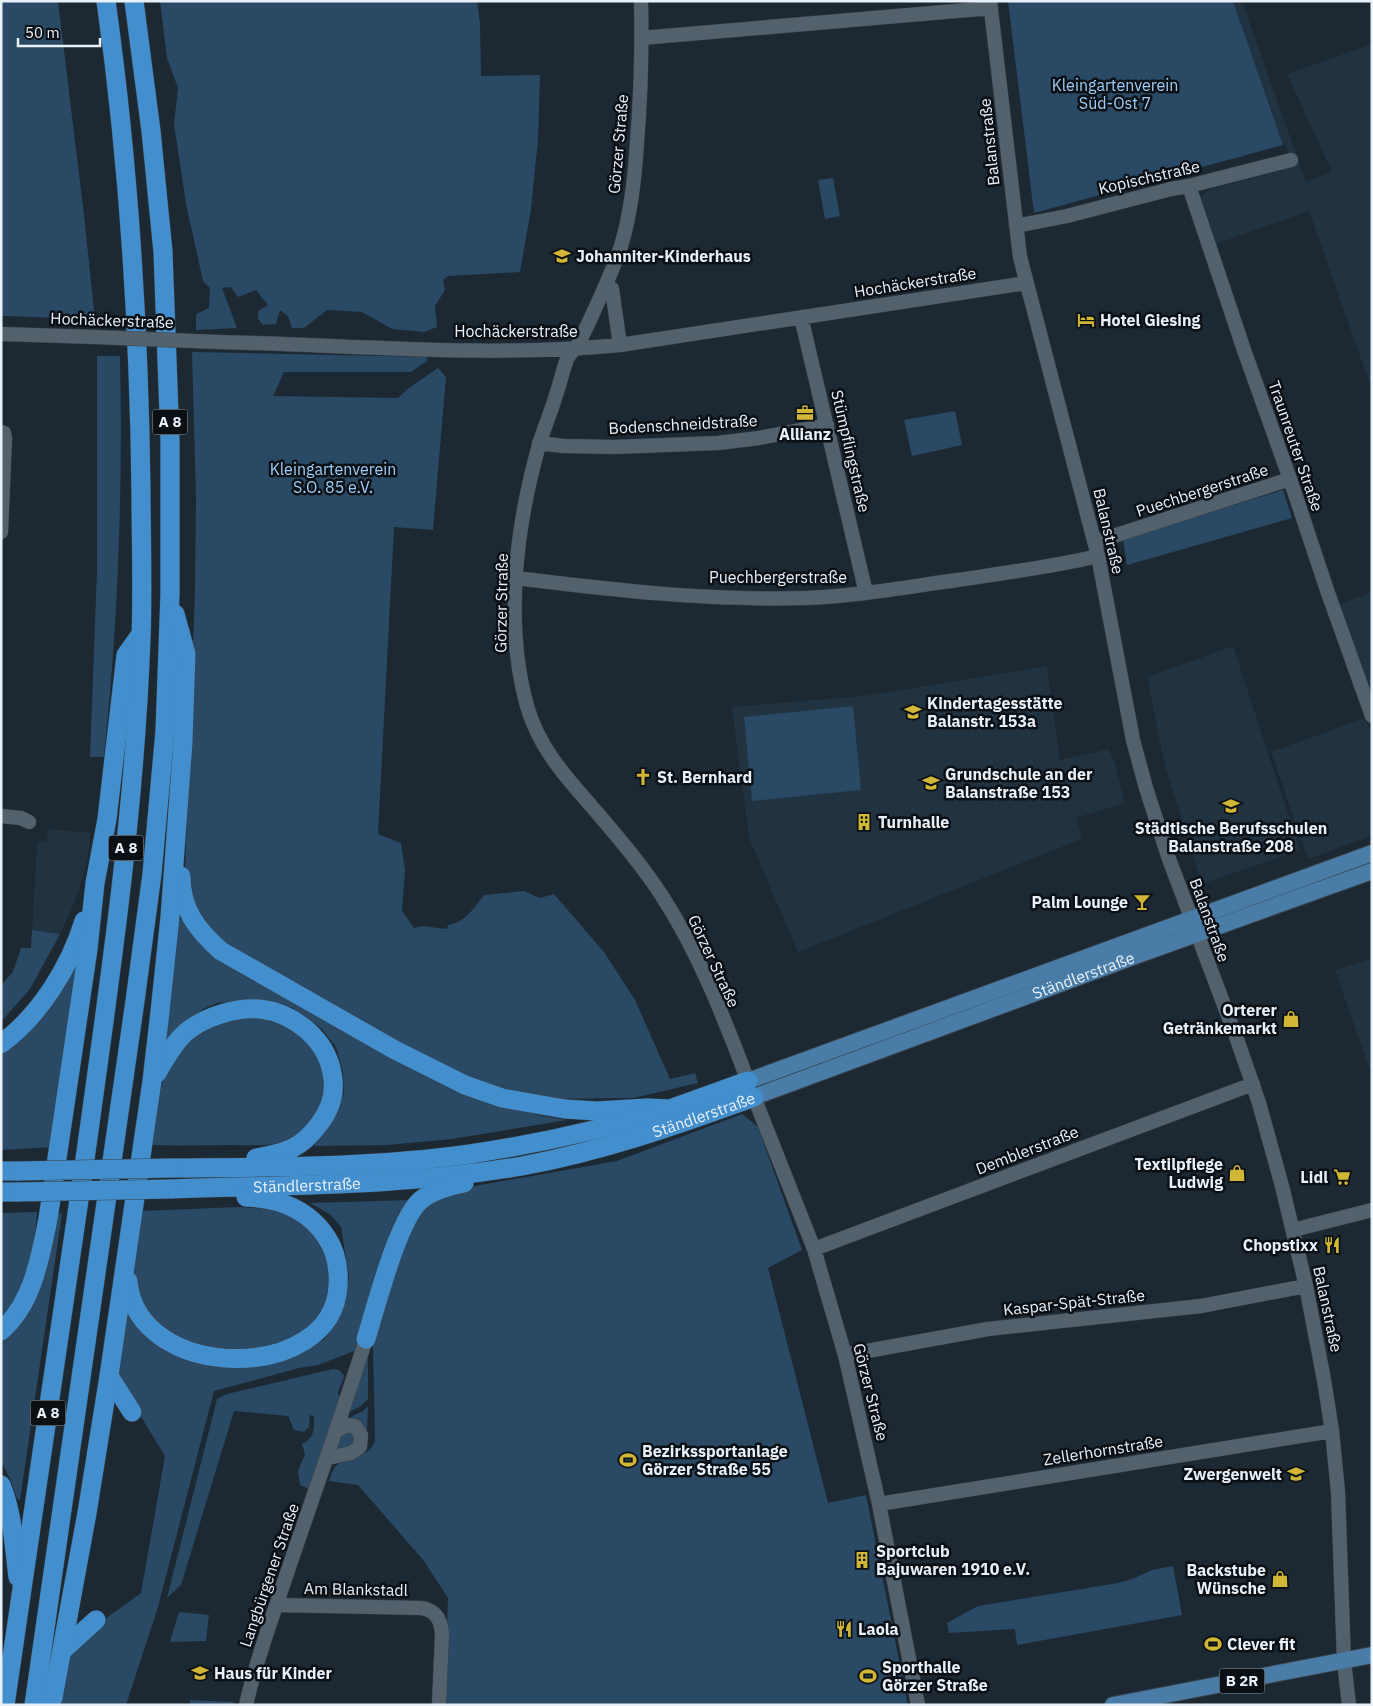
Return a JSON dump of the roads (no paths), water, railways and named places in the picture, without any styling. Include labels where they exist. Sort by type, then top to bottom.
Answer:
[{"type":"highway","name":"A 8","points":[[5,1705],[101,1042],[129,828],[141,634],[137,317],[123,132],[106,1]]},
{"type":"highway","name":"A 8","points":[[34,1705],[134,1010],[152,874],[165,731],[170,593],[170,441],[163,252],[152,131],[134,1]]},
{"type":"highway","points":[[48,1705],[53,1698],[87,1513],[127,1262],[152,1081],[170,917],[183,742],[186,654],[170,593]]},
{"type":"highway","points":[[1,1331],[18,1313],[28,1293],[41,1256],[88,949],[95,884],[107,818],[126,654],[141,634]]},
{"type":"highway","points":[[179,802],[182,820],[181,891],[188,913],[206,938],[221,951],[387,1045],[465,1085],[502,1098],[565,1109],[596,1111],[648,1108],[669,1109]]},
{"type":"highway","points":[[1,1044],[12,1036],[44,1001],[64,968],[80,934],[95,884]]},
{"type":"highway","points":[[152,1081],[168,1052],[185,1033],[204,1021],[221,1014],[239,1010],[260,1010],[280,1015],[308,1030],[320,1043],[332,1069],[334,1088],[332,1102],[327,1115],[314,1131],[288,1152],[220,1162],[207,1168]]},
{"type":"highway","name":"Ständlerstraße","points":[[9,1171],[357,1164],[469,1154],[579,1133],[751,1089]]},
{"type":"highway","name":"Ständlerstraße","points":[[10,1192],[371,1183],[448,1176],[521,1166],[620,1144],[751,1089]]},
{"type":"highway","points":[[366,1339],[406,1220],[420,1201],[438,1190],[455,1185],[508,1176],[521,1166]]},
{"type":"highway","points":[[127,1262],[129,1287],[134,1305],[153,1332],[173,1345],[197,1354],[227,1358],[256,1358],[284,1351],[306,1340],[321,1327],[334,1305],[338,1293],[339,1280],[336,1259],[328,1240],[317,1224],[299,1210],[261,1197],[203,1195],[177,1188]]},
{"type":"highway","points":[[109,1376],[132,1412]]},
{"type":"highway","points":[[1,1486],[12,1528],[21,1603]]},
{"type":"highway","points":[[62,1650],[96,1620]]},
{"type":"main road","name":"Ständlerstraße","points":[[751,1089],[1194,927],[1372,853]]},
{"type":"main road","name":"Ständlerstraße","points":[[1194,927],[1372,871]]},
{"type":"main road","name":"B 2R","points":[[1114,1705],[1175,1699],[1372,1655]]},
{"type":"street","name":"Görzer Straße","points":[[641,1],[639,121],[629,212],[621,245],[605,286],[576,349],[567,357],[557,394],[539,443],[522,525],[516,578],[515,623],[518,665],[528,710],[537,732],[555,764],[612,831],[661,894],[699,961],[814,1249],[845,1355],[879,1504],[918,1705]]},
{"type":"street","points":[[641,38],[991,4]]},
{"type":"street","name":"Balanstraße","points":[[991,4],[1020,257],[1095,542],[1137,758],[1194,927],[1253,1084],[1271,1143],[1306,1286],[1332,1431],[1338,1492],[1344,1661],[1349,1705]]},
{"type":"street","name":"Kopischstraße","points":[[1016,226],[1189,186],[1290,160]]},
{"type":"street","name":"Traunreuter Straße","points":[[1189,186],[1244,350],[1372,716]]},
{"type":"street","name":"Hochäckerstraße","points":[[1,334],[464,350],[576,349],[620,345],[1026,283]]},
{"type":"street","points":[[605,286],[612,289],[620,345]]},
{"type":"street","name":"Stümpflingstraße","points":[[801,317],[866,594]]},
{"type":"street","name":"Bodenschneidstraße","points":[[539,443],[563,446],[614,447],[718,443],[758,438],[827,424]]},
{"type":"street","points":[[1,432],[4,433],[5,438],[1,532]]},
{"type":"street","name":"Puechbergerstraße","points":[[1095,542],[1290,479]]},
{"type":"street","name":"Puechbergerstraße","points":[[516,578],[642,592],[807,598],[866,594],[1034,569],[1098,556]]},
{"type":"street","points":[[1,816],[21,818],[29,822]]},
{"type":"street","name":"Demblerstraße","points":[[814,1249],[1253,1084]]},
{"type":"street","points":[[1293,1230],[1372,1210]]},
{"type":"street","name":"Kaspar-Spät-Straße","points":[[845,1355],[988,1329],[1201,1306],[1306,1286]]},
{"type":"street","name":"Langbürgener Straße","points":[[246,1705],[256,1668],[328,1458],[366,1339]]},
{"type":"street","points":[[328,1458],[351,1453],[360,1447],[361,1435],[355,1426],[347,1424],[336,1431]]},
{"type":"street","name":"Zellerhornstraße","points":[[879,1504],[1332,1431]]},
{"type":"street","name":"Am Blankstadl","points":[[277,1605],[421,1608],[433,1612],[441,1623],[442,1634],[439,1705]]},
{"type":"place","name":"Johanniter-Kinderhaus","points":[[562,256]]},
{"type":"place","name":"Hotel Giesing","points":[[1086,320]]},
{"type":"place","name":"Allianz","points":[[805,413]]},
{"type":"place","name":"Kindertagesstätte Balanstr. 153a","points":[[913,712]]},
{"type":"place","name":"St. Bernhard","points":[[643,777]]},
{"type":"place","name":"Grundschule an der Balanstraße 153","points":[[931,783]]},
{"type":"place","name":"Städtische Berufsschulen Balanstraße 208","points":[[1231,806]]},
{"type":"place","name":"Turnhalle","points":[[864,822]]},
{"type":"place","name":"Palm Lounge","points":[[1142,902]]},
{"type":"place","name":"Orterer Getränkemarkt","points":[[1291,1019]]},
{"type":"place","name":"Textilpflege Ludwig","points":[[1237,1173]]},
{"type":"place","name":"Lidl","points":[[1342,1177]]},
{"type":"place","name":"Chopstixx","points":[[1332,1245]]},
{"type":"place","name":"Bezirkssportanlage Görzer Straße 55","points":[[628,1460]]},
{"type":"place","name":"Zwergenwelt","points":[[1296,1474]]},
{"type":"place","name":"Sportclub Bajuwaren 1910 e.V.","points":[[862,1560]]},
{"type":"place","name":"Backstube Wünsche","points":[[1280,1579]]},
{"type":"place","name":"Laola","points":[[844,1629]]},
{"type":"place","name":"Clever fit","points":[[1213,1644]]},
{"type":"place","name":"Haus für Kinder","points":[[200,1673]]},
{"type":"place","name":"Sporthalle Görzer Straße","points":[[868,1676]]},
{"type":"park label","name":"Kleingartenverein Süd-Ost 7","points":[[1115,94]]},
{"type":"park label","name":"Kleingartenverein S.O. 85 e.V.","points":[[333,478]]}]
